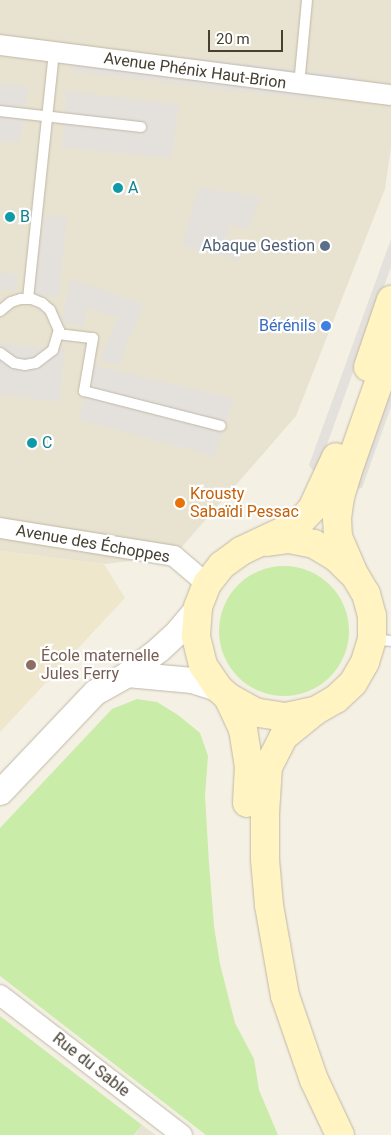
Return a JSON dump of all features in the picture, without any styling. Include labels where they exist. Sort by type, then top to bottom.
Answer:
[{"type":"main road","points":[[323,1135],[284,1047],[270,1002],[259,955],[251,908],[247,861],[249,766],[243,729],[224,693],[203,665],[196,636],[203,596],[222,565],[241,550],[264,542],[298,524],[316,502],[337,455],[391,300]]},
{"type":"main road","points":[[340,1135],[314,1080],[285,996],[269,905],[265,859],[268,767],[284,736],[315,711],[336,700],[353,683],[381,640],[366,594],[354,574],[338,537],[337,518],[340,497],[391,348]]},
{"type":"main road","points":[[264,542],[289,540],[314,544],[336,557],[354,574]]},
{"type":"main road","points":[[224,693],[255,712],[285,717],[315,711]]},
{"type":"street","name":"Avenue Phénix Haut-Brion","points":[[0,45],[391,95]]},
{"type":"street","name":"Avenue des Échoppes","points":[[0,528],[174,556],[203,596]]},
{"type":"street","points":[[0,792],[95,692],[127,674],[178,631],[203,596]]},
{"type":"street","points":[[127,674],[192,680],[224,693]]},
{"type":"street","name":"Rue du Sable","points":[[0,995],[182,1135]]},
{"type":"lane","points":[[298,84],[308,0]]},
{"type":"lane","points":[[28,299],[54,51]]},
{"type":"lane","points":[[0,111],[141,127]]},
{"type":"lane","points":[[0,311],[11,302],[28,299],[42,303],[56,319],[58,334],[53,350],[36,363],[25,365],[14,363],[0,353]]},
{"type":"lane","points":[[58,334],[93,338],[84,391],[221,426]]},
{"type":"shaded area","points":[[0,0],[391,0],[391,148],[385,189],[296,416],[174,556],[104,564],[0,551]]},
{"type":"shaded area","points":[[154,54],[357,76],[357,86],[152,61]]},
{"type":"shaded area","points":[[71,63],[327,92],[325,101],[70,71]]},
{"type":"shaded area","points":[[0,84],[28,87],[20,143],[0,141]]},
{"type":"shaded area","points":[[67,91],[179,105],[171,158],[62,147]]},
{"type":"shaded area","points":[[198,187],[260,197],[248,230],[230,224],[225,239],[244,244],[239,261],[183,245]]},
{"type":"shaded area","points":[[44,215],[67,218],[58,298],[34,294]]},
{"type":"shaded area","points":[[391,239],[391,267],[316,475],[309,465]]},
{"type":"shaded area","points":[[0,273],[17,274],[16,290],[0,289]]},
{"type":"shaded area","points":[[71,279],[143,304],[119,366],[100,360],[118,317],[87,308],[84,326],[61,322]]},
{"type":"shaded area","points":[[0,344],[65,350],[59,402],[0,394]]},
{"type":"shaded area","points":[[93,365],[234,399],[214,456],[78,419]]},
{"type":"shaded area","points":[[391,378],[391,407],[362,488],[351,490]]},
{"type":"shaded area","name":"École maternelle Jules Ferry","points":[[0,551],[104,564],[125,598],[0,732]]},
{"type":"shaded area","points":[[142,1125],[156,1135],[135,1135]]},
{"type":"green space","points":[[284,566],[297,567],[309,571],[330,585],[344,606],[348,618],[348,644],[344,656],[330,677],[309,691],[297,695],[284,696],[271,695],[259,691],[238,677],[224,656],[220,644],[219,631],[220,618],[224,606],[238,585],[259,571],[271,567]]},
{"type":"green space","points":[[137,699],[157,702],[178,715],[200,733],[208,756],[205,796],[214,926],[220,964],[235,1023],[254,1059],[259,1090],[278,1135],[206,1135],[0,976],[0,828],[112,709]]},
{"type":"green space","points":[[0,1016],[142,1125],[134,1135],[0,1135]]},
{"type":"place","name":"A","points":[[118,188]]},
{"type":"place","name":"B","points":[[10,217]]},
{"type":"place","name":"Abaque Gestion","points":[[325,246]]},
{"type":"place","name":"Bérénils","points":[[326,326]]},
{"type":"place","name":"C","points":[[32,443]]},
{"type":"place","name":"Krousty Sabaïdi Pessac","points":[[180,503]]},
{"type":"place","name":"École maternelle Jules Ferry","points":[[31,665]]}]
